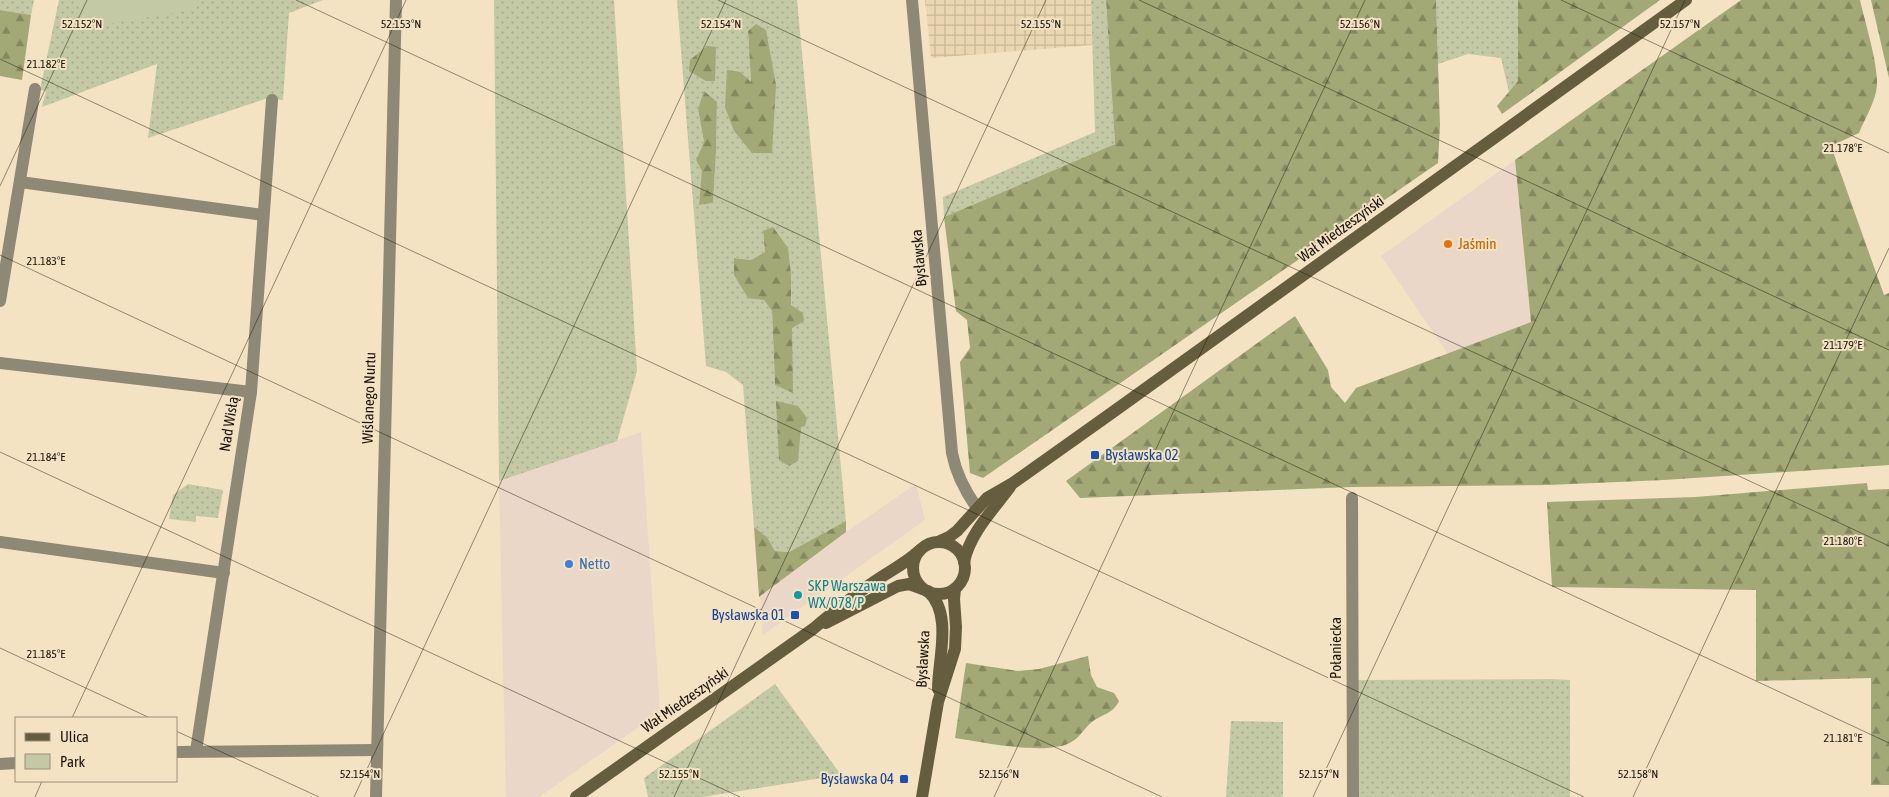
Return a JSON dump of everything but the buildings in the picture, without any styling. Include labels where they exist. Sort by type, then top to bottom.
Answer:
[{"type":"main road","name":"Wał Miedzeszyński","points":[[938,542],[957,531],[987,498],[1014,483],[1686,0]]},
{"type":"main road","name":"Wał Miedzeszyński","points":[[964,562],[974,536],[1014,483]]},
{"type":"main road","points":[[938,542],[955,548],[964,562],[963,578],[956,589],[942,594],[925,590],[918,583],[912,571],[919,551],[927,545],[938,542]]},
{"type":"main road","name":"Wał Miedzeszyński","points":[[576,797],[813,629],[841,604],[873,582],[900,567],[919,551]]},
{"type":"main road","name":"Wał Miedzeszyński","points":[[813,629],[846,614],[898,586],[909,584],[925,590]]},
{"type":"main road","name":"Bysławska","points":[[938,702],[955,649],[954,600],[956,589]]},
{"type":"main road","name":"Bysławska","points":[[922,797],[938,702],[942,632],[938,606],[933,596],[925,590]]},
{"type":"street","name":"Wiślanego Nurtu","points":[[376,797],[396,0]]},
{"type":"street","name":"Bysławska","points":[[912,0],[952,453],[959,477],[977,508]]},
{"type":"street","points":[[0,301],[35,89]]},
{"type":"street","name":"Nad Wisłą","points":[[196,751],[251,392],[272,100]]},
{"type":"street","points":[[20,182],[264,215]]},
{"type":"street","points":[[0,363],[251,392]]},
{"type":"street","name":"Połaniecka","points":[[1352,498],[1353,797]]},
{"type":"street","points":[[0,542],[224,572]]},
{"type":"street","points":[[178,752],[376,750]]},
{"type":"street","points":[[0,764],[15,763]]},
{"type":"shaded area","points":[[925,0],[1091,0],[1092,45],[931,58]]},
{"type":"shaded area","points":[[1515,160],[1532,322],[1448,354],[1381,256]]},
{"type":"shaded area","points":[[641,432],[660,712],[539,797],[506,797],[499,481]]},
{"type":"shaded area","points":[[916,484],[925,520],[763,635],[760,597],[846,532]]},
{"type":"green space","points":[[0,0],[34,0],[31,15],[0,10]]},
{"type":"green space","points":[[59,0],[323,0],[289,13],[283,100],[265,99],[148,138],[157,64],[42,107],[46,91],[40,90]]},
{"type":"green space","points":[[79,0],[196,0],[197,9],[84,28]]},
{"type":"green space","points":[[494,0],[614,0],[637,371],[617,441],[499,481]]},
{"type":"green space","points":[[677,0],[797,0],[846,521],[789,552],[775,551],[767,537],[754,527],[743,385],[726,372],[706,366]],"holes":[[[748,31],[771,153],[751,83]],[[717,102],[713,203],[699,205],[703,171],[696,160],[704,142],[698,109]],[[763,232],[791,275],[792,392],[775,385],[772,311],[734,258],[751,260],[765,252]]]},
{"type":"green space","points":[[1091,0],[1106,0],[1115,144],[944,217],[943,197],[1095,132]]},
{"type":"green space","points":[[1106,0],[1436,0],[1440,125],[1438,163],[983,478],[970,473],[960,362],[970,348],[967,320],[956,311],[944,217],[1115,144]]},
{"type":"green space","points":[[1436,0],[1518,0],[1518,81],[1509,92],[1501,58],[1468,54],[1438,64]]},
{"type":"green space","points":[[1518,0],[1660,0],[1502,114],[1497,106],[1518,81]]},
{"type":"green space","points":[[1741,0],[1860,0],[1877,76],[1876,91],[1859,133],[1831,146],[1884,295],[1889,293],[1889,465],[1664,480],[1548,485],[1352,487],[1080,498],[1066,481],[1295,316],[1328,370],[1331,387],[1345,403],[1356,388],[1531,322],[1515,160]]},
{"type":"green space","points":[[1871,0],[1889,0],[1889,78]]},
{"type":"green space","points":[[0,10],[31,15],[22,80],[0,76]]},
{"type":"green space","points":[[756,24],[766,30],[776,85],[772,153],[752,153],[734,131],[725,107],[727,70],[740,72],[751,82],[748,31]]},
{"type":"green space","points":[[707,46],[716,47],[715,81],[706,81],[689,71],[690,60]]},
{"type":"green space","points":[[704,91],[717,102],[716,153],[713,203],[699,205],[702,171],[696,160],[704,142],[698,109]]},
{"type":"green space","points":[[773,227],[788,248],[791,275],[791,305],[803,313],[804,321],[792,328],[793,393],[775,385],[772,311],[764,300],[748,298],[734,275],[734,258],[751,260],[765,252],[763,231]]},
{"type":"green space","points":[[776,401],[798,406],[807,418],[805,426],[801,427],[798,461],[789,466],[779,460]]},
{"type":"green space","points":[[1867,483],[1868,490],[1889,489],[1889,785],[1871,785],[1871,678],[1756,681],[1756,590],[1552,587],[1547,502],[1696,497]]},
{"type":"green space","points":[[188,484],[223,490],[218,518],[196,516],[196,522],[169,519],[173,495]]},
{"type":"green space","points":[[846,521],[846,532],[759,597],[754,527],[767,537],[775,551],[789,552]]},
{"type":"green space","points":[[1088,656],[1091,675],[1097,687],[1114,693],[1119,701],[1114,709],[1092,722],[1073,741],[1062,746],[1033,748],[955,738],[966,663],[1018,671],[1039,669]]},
{"type":"green space","points":[[1358,680],[1570,680],[1570,797],[1358,797]]},
{"type":"green space","points":[[775,684],[841,775],[702,797],[648,797],[644,778]]},
{"type":"green space","points":[[1231,721],[1283,722],[1283,797],[1226,797]]},
{"type":"place","name":"Jaśmin","points":[[1448,244]]},
{"type":"place","name":"Bysławska 02","points":[[1095,455]]},
{"type":"place","name":"Netto","points":[[569,564]]},
{"type":"place","name":"SKP Warszawa WX/078/P","points":[[798,595]]},
{"type":"place","name":"Bysławska 01","points":[[795,615]]},
{"type":"place","name":"Bysławska 04","points":[[904,779]]}]
